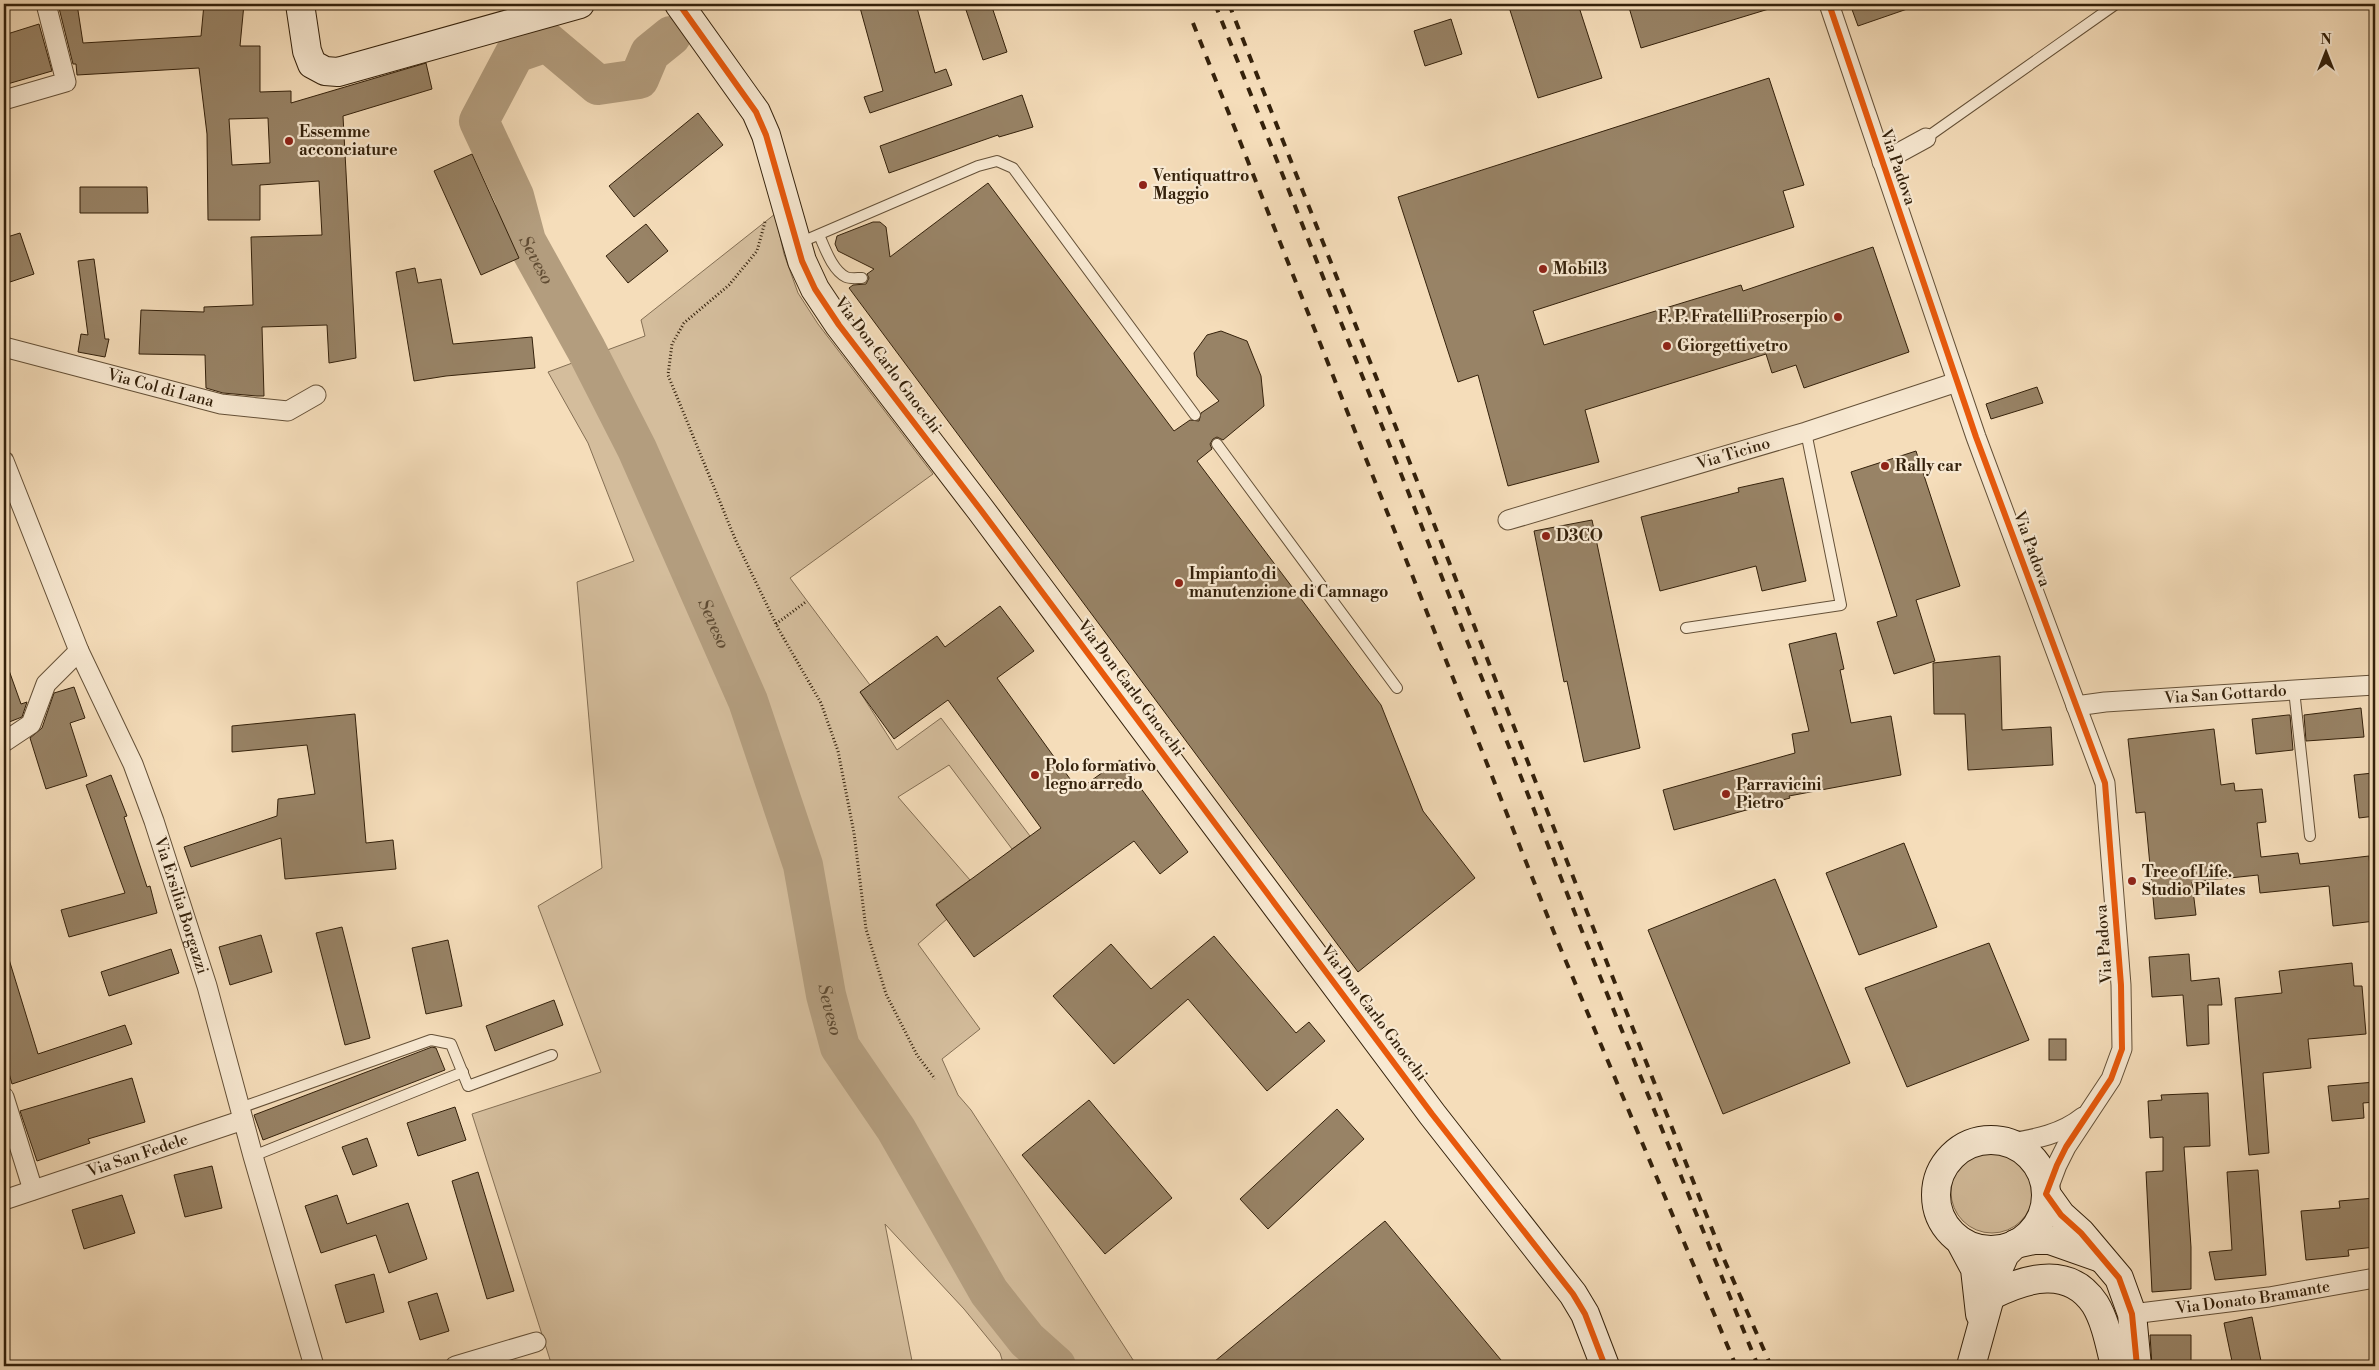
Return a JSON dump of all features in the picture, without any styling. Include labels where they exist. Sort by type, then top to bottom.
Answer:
[{"type":"street","points":[[4,100],[66,82],[46,4]]},
{"type":"street","points":[[300,4],[307,51],[312,64],[325,71],[338,72],[580,4]]},
{"type":"street","name":"Via Don Carlo Gnocchi","points":[[679,4],[756,112],[808,239],[802,261],[815,289],[839,325],[980,509],[1432,1114],[1573,1294],[1585,1314],[1606,1366]]},
{"type":"street","name":"Via Padova","points":[[1829,4],[1957,382],[2105,784],[2123,1032],[2118,1065],[2057,1165],[2046,1194]]},
{"type":"street","points":[[1882,162],[1926,138]]},
{"type":"street","name":"Via Col di Lana","points":[[4,347],[221,404],[288,411],[316,395]]},
{"type":"street","name":"Via Ticino","points":[[1508,520],[1806,432],[1957,382]]},
{"type":"street","name":"Via Ersilia Borgazzi","points":[[4,461],[8,485],[79,651],[133,764],[154,821],[207,986],[253,1156],[314,1366]]},
{"type":"street","points":[[4,742],[30,724],[46,684],[79,651]]},
{"type":"street","name":"Via San Gottardo","points":[[2076,706],[2105,702],[2375,685]]},
{"type":"street","points":[[4,1097],[33,1190]]},
{"type":"street","points":[[2010,1143],[2034,1140],[2055,1132],[2076,1122],[2090,1112]]},
{"type":"street","name":"Via San Fedele","points":[[4,1200],[242,1114]]},
{"type":"street","points":[[1971,1366],[1978,1335],[2001,1262],[2015,1244],[2028,1236],[2038,1224],[2044,1210],[2046,1194],[2044,1178],[2036,1163],[2025,1151],[2010,1143],[1992,1139],[1975,1142],[1958,1149],[1946,1162],[1938,1178],[1935,1196],[1938,1213],[1947,1229],[1960,1241],[1969,1255],[1977,1280],[1980,1312],[1978,1335]]},
{"type":"street","points":[[2046,1194],[2061,1215],[2081,1233],[2119,1278],[2132,1314],[2137,1366]]},
{"type":"street","points":[[1960,1241],[1978,1248],[1996,1250],[2034,1240],[2050,1240],[2101,1258]]},
{"type":"street","name":"Via Donato Bramante","points":[[2132,1314],[2269,1297],[2375,1278]]},
{"type":"street","points":[[1992,1295],[2013,1284],[2031,1279],[2055,1279],[2074,1285],[2090,1299],[2098,1310],[2115,1366]]},
{"type":"street","points":[[455,1366],[536,1342]]},
{"type":"lane","points":[[1926,138],[2116,4]]},
{"type":"lane","points":[[862,278],[847,278],[808,239],[978,166],[997,161],[1013,168],[1195,415]]},
{"type":"lane","points":[[1686,628],[1841,605],[1806,432]]},
{"type":"lane","points":[[1216,444],[1397,688]]},
{"type":"lane","points":[[2294,690],[2310,836]]},
{"type":"lane","points":[[242,1114],[432,1040],[452,1044],[468,1086],[552,1055]]},
{"type":"lane","points":[[253,1156],[463,1072]]},
{"type":"path","points":[[767,213],[758,251],[729,285],[684,323],[672,344],[668,375],[736,541],[776,624],[821,703],[838,751],[854,833],[866,929],[886,994],[917,1055],[934,1079]]},
{"type":"path","points":[[776,624],[807,601]]},
{"type":"shaded area","points":[[775,214],[784,254],[798,293],[818,324],[933,474],[790,578],[870,685],[860,692],[897,750],[941,718],[1030,836],[1012,849],[949,765],[898,797],[970,880],[936,904],[947,919],[918,944],[980,1029],[942,1059],[958,1095],[971,1110],[1137,1366],[1004,1366],[1000,1353],[964,1309],[885,1224],[913,1366],[552,1366],[472,1114],[601,1072],[538,906],[602,868],[577,582],[634,561],[588,443],[548,372],[645,336],[641,320]]},
{"type":"shaded area","points":[[1984,1151],[2000,1151],[2015,1158],[2026,1169],[2033,1184],[2030,1208],[2021,1221],[2000,1233],[1984,1233],[1969,1226],[1958,1215],[1951,1200],[1951,1184],[1958,1169],[1969,1158]]},
{"type":"building","points":[[58,4],[77,4],[83,43],[201,36],[204,4],[244,4],[240,46],[260,46],[260,92],[291,91],[291,103],[426,63],[432,89],[343,116],[356,358],[329,363],[327,325],[262,327],[264,396],[257,396],[223,393],[206,388],[205,355],[139,354],[141,310],[204,312],[204,307],[253,305],[251,237],[322,235],[319,181],[260,185],[260,220],[208,220],[207,134],[199,68],[77,75],[76,64],[73,64]],"holes":[[[268,118],[270,163],[232,165],[229,119]]]},
{"type":"building","points":[[859,4],[916,4],[935,73],[946,69],[952,85],[870,113],[864,97],[883,91]]},
{"type":"building","points":[[964,4],[991,4],[1007,52],[983,60]]},
{"type":"building","points":[[1508,4],[1578,4],[1602,78],[1538,98]]},
{"type":"building","points":[[1628,4],[1771,4],[1772,8],[1641,48]]},
{"type":"building","points":[[1850,4],[1913,4],[1913,7],[1858,26]]},
{"type":"building","points":[[1451,19],[1462,54],[1425,66],[1414,31]]},
{"type":"building","points":[[39,24],[52,71],[4,85],[4,35]]},
{"type":"building","name":"Mobil3","points":[[1769,78],[1804,185],[1783,191],[1794,227],[1533,311],[1544,345],[1741,285],[1743,291],[1873,247],[1909,352],[1804,388],[1796,365],[1772,373],[1766,354],[1585,410],[1599,462],[1508,486],[1478,375],[1458,382],[1398,197]]},
{"type":"building","points":[[1022,95],[1033,127],[999,137],[998,135],[889,173],[880,146]]},
{"type":"building","points":[[698,113],[723,145],[634,217],[609,186]]},
{"type":"building","points":[[472,154],[519,258],[481,275],[434,171]]},
{"type":"building","name":"Impianto di manutenzione di Camnago","points":[[988,183],[1174,431],[1190,420],[1199,421],[1201,413],[1219,401],[1197,376],[1194,353],[1207,335],[1221,331],[1247,341],[1261,376],[1264,406],[1223,440],[1217,437],[1213,439],[1210,444],[1212,449],[1197,461],[1381,705],[1423,811],[1475,878],[1358,972],[849,288],[853,285],[866,284],[869,278],[867,274],[874,269],[838,251],[835,244],[837,236],[873,222],[880,222],[886,227],[890,257]]},
{"type":"building","points":[[80,187],[147,187],[148,213],[80,213]]},
{"type":"building","points":[[646,224],[668,251],[628,283],[606,256]]},
{"type":"building","points":[[20,233],[34,274],[4,284],[4,238]]},
{"type":"building","points":[[94,259],[105,339],[109,339],[105,357],[78,352],[81,334],[88,335],[78,261]]},
{"type":"building","points":[[415,268],[418,283],[441,279],[453,344],[532,337],[535,368],[446,376],[414,381],[396,272]]},
{"type":"building","points":[[2037,387],[2043,403],[1991,419],[1986,404]]},
{"type":"building","points":[[1916,451],[1960,586],[1916,600],[1935,661],[1894,674],[1877,622],[1897,616],[1851,472]]},
{"type":"building","points":[[1783,478],[1806,581],[1762,591],[1756,566],[1660,591],[1641,517],[1739,492],[1738,488]]},
{"type":"building","points":[[1592,520],[1640,748],[1584,762],[1567,681],[1564,682],[1534,531]]},
{"type":"building","name":"Polo formativo legno arredo","points":[[1000,606],[1034,651],[997,678],[1078,790],[1120,760],[1188,852],[1160,874],[1134,841],[974,957],[936,905],[1041,828],[948,700],[894,739],[860,692],[937,636],[945,647]]},
{"type":"building","points":[[1836,633],[1844,669],[1840,670],[1851,723],[1891,716],[1901,775],[1789,796],[1790,798],[1674,830],[1663,790],[1795,753],[1792,734],[1809,731],[1789,644]]},
{"type":"building","points":[[2000,656],[2002,730],[2051,727],[2053,765],[1968,770],[1965,714],[1934,714],[1933,663]]},
{"type":"building","points":[[6,662],[21,704],[27,702],[22,717],[4,724],[4,663]]},
{"type":"building","points":[[74,687],[85,718],[70,723],[87,776],[46,789],[30,738],[42,728],[54,693]]},
{"type":"building","points":[[2361,708],[2364,737],[2306,741],[2304,715]]},
{"type":"building","points":[[355,714],[366,843],[393,840],[396,869],[285,879],[281,838],[191,867],[184,847],[277,816],[278,799],[315,794],[307,745],[232,752],[232,726]]},
{"type":"building","points":[[2290,715],[2293,750],[2256,754],[2252,719]]},
{"type":"building","points":[[2214,729],[2221,785],[2234,783],[2235,791],[2262,789],[2266,822],[2257,823],[2261,857],[2298,853],[2300,864],[2369,856],[2375,921],[2333,926],[2329,886],[2260,893],[2258,875],[2192,882],[2196,915],[2155,919],[2145,812],[2136,813],[2128,739]]},
{"type":"building","points":[[2373,773],[2375,816],[2359,818],[2354,775]]},
{"type":"building","points":[[111,775],[127,816],[124,817],[147,887],[150,886],[157,913],[69,937],[61,910],[125,893],[86,785]]},
{"type":"building","points":[[1904,843],[1937,927],[1859,955],[1826,873]]},
{"type":"building","points":[[1775,879],[1850,1063],[1723,1114],[1648,930]]},
{"type":"building","points":[[342,927],[370,1038],[345,1045],[316,933]]},
{"type":"building","points":[[261,935],[272,972],[230,985],[219,947]]},
{"type":"building","points":[[1214,936],[1296,1033],[1309,1022],[1325,1041],[1267,1091],[1188,999],[1114,1064],[1053,996],[1111,944],[1151,989]]},
{"type":"building","points":[[448,940],[462,1006],[426,1014],[412,948]]},
{"type":"building","points":[[1989,943],[2029,1040],[1907,1087],[1865,988]]},
{"type":"building","points":[[171,949],[179,973],[109,996],[101,972]]},
{"type":"building","points":[[2189,954],[2191,981],[2219,978],[2222,1005],[2208,1005],[2209,1044],[2187,1046],[2183,995],[2152,997],[2149,957]]},
{"type":"building","points":[[8,956],[38,1054],[125,1025],[132,1044],[12,1084],[4,1055],[4,957]]},
{"type":"building","points":[[2352,963],[2354,986],[2362,986],[2366,1034],[2308,1039],[2311,1068],[2263,1073],[2269,1153],[2249,1155],[2235,998],[2282,993],[2279,971]]},
{"type":"building","points":[[554,1000],[563,1025],[495,1051],[486,1026]]},
{"type":"building","points":[[2049,1039],[2066,1039],[2066,1060],[2049,1060]]},
{"type":"building","points":[[432,1047],[436,1048],[445,1070],[263,1140],[254,1115]]},
{"type":"building","points":[[132,1078],[145,1122],[88,1139],[90,1143],[37,1161],[20,1111]]},
{"type":"building","points":[[2375,1082],[2375,1102],[2363,1103],[2364,1118],[2332,1121],[2328,1086]]},
{"type":"building","points":[[2208,1093],[2210,1146],[2184,1147],[2191,1247],[2191,1289],[2152,1292],[2146,1172],[2163,1171],[2163,1137],[2150,1138],[2148,1101],[2162,1100],[2161,1095]]},
{"type":"building","points":[[1089,1100],[1172,1198],[1105,1254],[1022,1155]]},
{"type":"building","points":[[455,1107],[466,1140],[418,1156],[407,1123]]},
{"type":"building","points":[[1337,1109],[1364,1139],[1268,1229],[1240,1199]]},
{"type":"building","points":[[367,1138],[377,1166],[353,1175],[342,1147]]},
{"type":"building","points":[[212,1166],[222,1208],[185,1217],[174,1175]]},
{"type":"building","points":[[2258,1170],[2266,1275],[2215,1280],[2209,1252],[2232,1250],[2227,1172]]},
{"type":"building","points":[[478,1172],[514,1291],[487,1299],[452,1181]]},
{"type":"building","points":[[122,1195],[135,1233],[84,1249],[72,1210]]},
{"type":"building","points":[[337,1195],[347,1224],[408,1203],[427,1259],[389,1273],[376,1235],[321,1253],[305,1206]]},
{"type":"building","points":[[2375,1198],[2375,1247],[2348,1250],[2349,1256],[2306,1260],[2301,1211],[2340,1208],[2339,1201]]},
{"type":"building","points":[[1385,1221],[1506,1366],[1209,1366]]},
{"type":"building","points":[[374,1274],[384,1312],[346,1323],[335,1285]]},
{"type":"building","points":[[437,1293],[449,1331],[420,1340],[408,1302]]},
{"type":"building","points":[[2252,1317],[2262,1366],[2233,1366],[2224,1323]]},
{"type":"building","points":[[2150,1335],[2191,1335],[2191,1366],[2152,1366]]},
{"type":"waterway","name":"Seveso","points":[[671,36],[650,53],[639,79],[598,85],[547,42],[515,53],[479,121],[514,196],[526,241],[586,349],[637,449],[748,701],[803,865],[826,995],[840,1047],[896,1129],[989,1292],[1027,1340],[1056,1366]]},
{"type":"railway","points":[[1215,4],[1597,969],[1758,1366]]},
{"type":"railway","points":[[1229,4],[1723,1257],[1771,1366]]},
{"type":"railway","points":[[1193,23],[1557,940],[1736,1366]]},
{"type":"cycle path","points":[[679,4],[756,112],[766,135],[802,261],[815,289],[839,325],[980,509],[1432,1114],[1573,1294],[1585,1314],[1605,1366]]},
{"type":"cycle path","points":[[1829,4],[1976,437],[2105,783],[2121,985],[2122,1049],[2111,1079],[2066,1147],[2046,1194],[2061,1215],[2081,1233],[2119,1278],[2132,1314],[2137,1366]]},
{"type":"place","name":"Essemme acconciature","points":[[289,141]]},
{"type":"place","name":"Ventiquattro Maggio","points":[[1143,185]]},
{"type":"place","name":"Mobil3","points":[[1543,269]]},
{"type":"place","name":"F. P. Fratelli Proserpio","points":[[1838,317]]},
{"type":"place","name":"Giorgetti vetro","points":[[1667,346]]},
{"type":"place","name":"Rally car","points":[[1885,466]]},
{"type":"place","name":"D3CO","points":[[1546,536]]},
{"type":"place","name":"Impianto di manutenzione di Camnago","points":[[1179,583]]},
{"type":"place","name":"Polo formativo legno arredo","points":[[1035,775]]},
{"type":"place","name":"Parravicini Pietro","points":[[1726,794]]},
{"type":"place","name":"Tree of Life. Studio Pilates","points":[[2132,881]]}]
